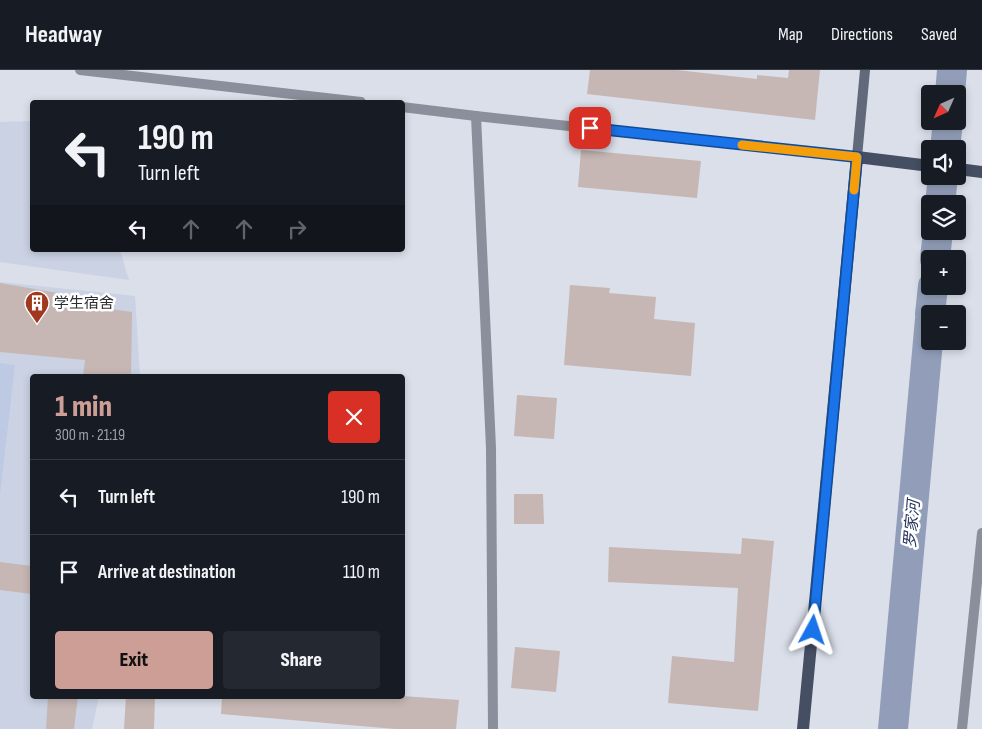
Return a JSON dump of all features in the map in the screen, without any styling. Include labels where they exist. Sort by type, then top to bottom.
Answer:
[{"type":"main road","points":[[804,729],[865,70]]},
{"type":"main road","points":[[857,157],[921,165]]},
{"type":"main road","points":[[966,170],[982,172]]},
{"type":"street","points":[[80,70],[343,100]]},
{"type":"street","points":[[405,107],[857,157]]},
{"type":"street","points":[[476,116],[491,448],[492,729]]},
{"type":"street","points":[[962,729],[982,533]]},
{"type":"shaded area","points":[[30,121],[30,252],[121,252],[129,280],[0,262],[0,122]]},
{"type":"shaded area","points":[[0,282],[135,296],[140,374],[30,374],[30,699],[98,699],[92,729],[0,729]]},
{"type":"shaded area","points":[[0,363],[15,365],[0,495]]},
{"type":"building","points":[[590,70],[677,70],[757,79],[757,75],[788,78],[789,70],[820,70],[815,120],[587,94]]},
{"type":"building","points":[[581,150],[701,161],[697,198],[578,187]]},
{"type":"building","points":[[0,283],[75,296],[75,304],[132,312],[131,374],[83,374],[85,360],[0,352]]},
{"type":"building","points":[[570,285],[610,288],[609,293],[656,297],[654,319],[695,323],[691,376],[564,365]]},
{"type":"building","points":[[517,395],[557,398],[554,439],[514,436]]},
{"type":"building","points":[[514,494],[543,494],[544,524],[514,524]]},
{"type":"building","points":[[742,538],[774,541],[758,711],[668,703],[672,656],[734,662],[738,588],[608,582],[609,547],[741,554]]},
{"type":"building","points":[[0,562],[30,566],[30,594],[0,590]]},
{"type":"building","points":[[515,647],[560,651],[556,692],[511,688]]},
{"type":"building","points":[[405,696],[459,700],[456,729],[395,729],[221,714],[222,699],[405,699]]},
{"type":"building","points":[[48,699],[78,699],[74,729],[46,729]]},
{"type":"building","points":[[126,699],[155,699],[154,729],[124,729]]},
{"type":"waterway","name":"罗家河","points":[[951,85],[952,70]]},
{"type":"waterway","name":"罗家河","points":[[946,140],[947,130]]},
{"type":"waterway","name":"罗家河","points":[[941,195],[942,185]]},
{"type":"waterway","name":"罗家河","points":[[936,250],[937,240]]},
{"type":"waterway","name":"罗家河","points":[[931,305],[932,295]]},
{"type":"waterway","name":"罗家河","points":[[893,729],[927,350]]},
{"type":"slow traffic","points":[[742,145],[857,157],[854,190]]},
{"type":"place","name":"学生宿舍","points":[[37,324]]},
{"type":"route","points":[[590,128],[857,157],[813,630]]}]
